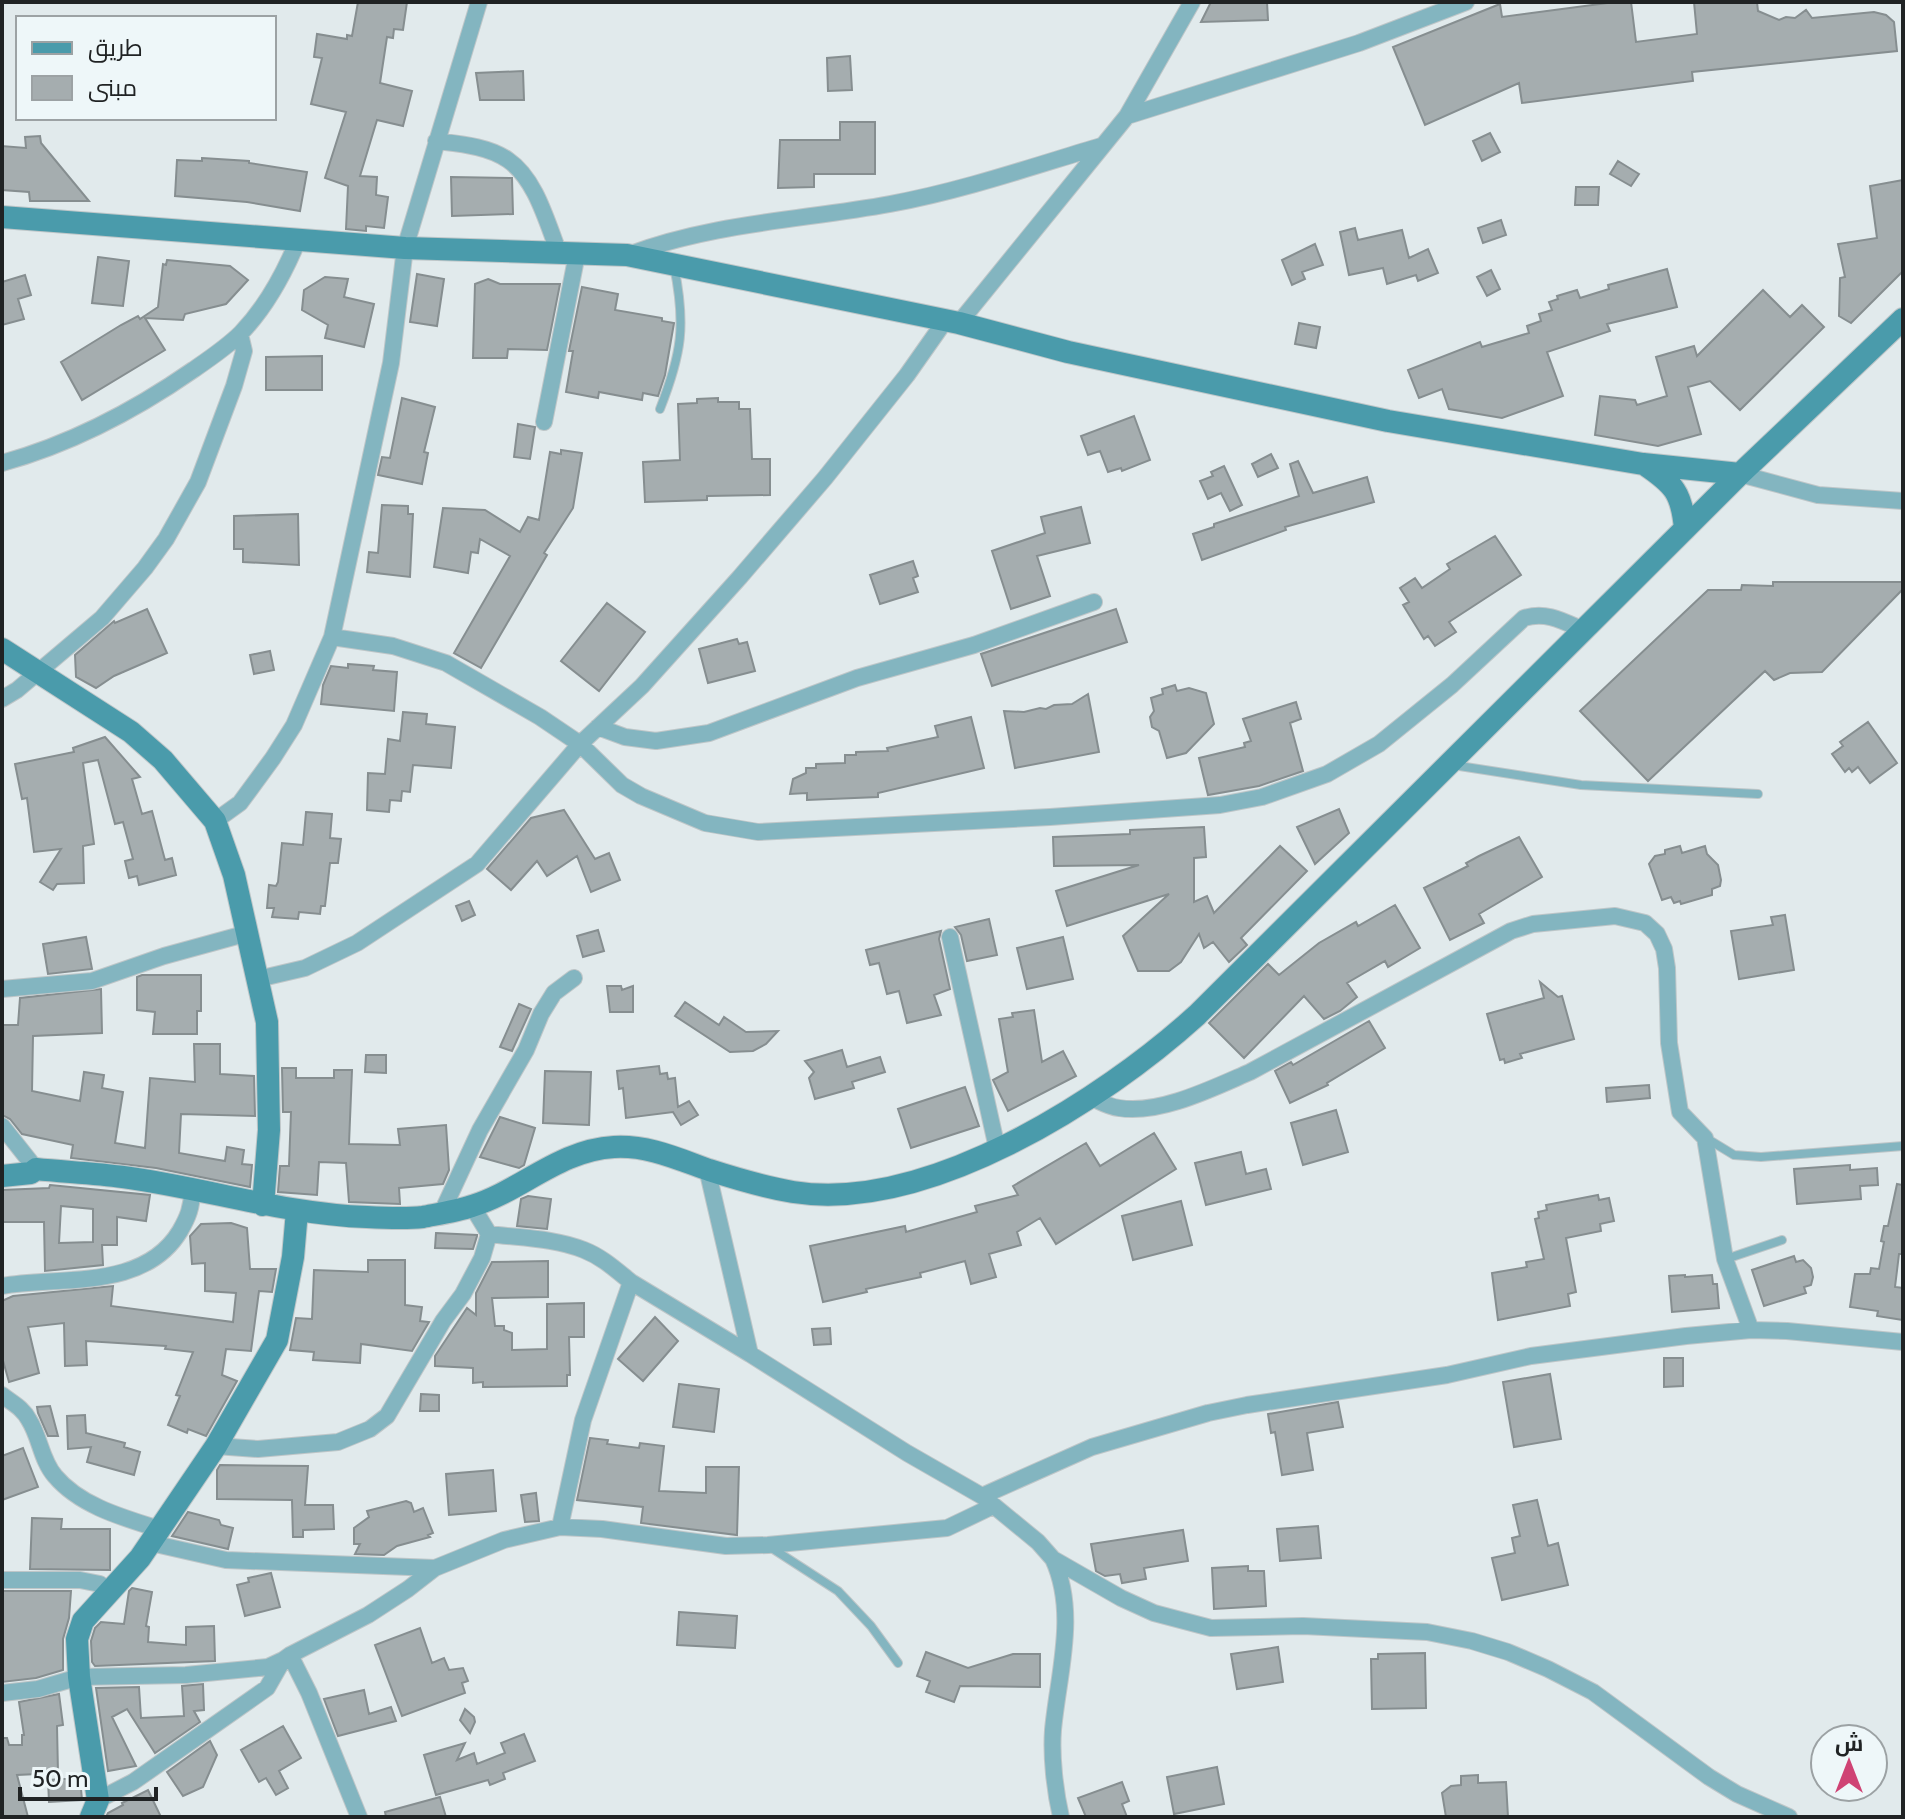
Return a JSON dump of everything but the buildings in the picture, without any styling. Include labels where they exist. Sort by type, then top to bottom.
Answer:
[{"type":"main road","points":[[2,217],[405,248],[627,255],[952,322],[1068,352],[1388,421],[1643,464],[1740,474]]},
{"type":"main road","points":[[2,1176],[31,1173],[36,1169],[123,1177],[297,1211],[390,1218],[423,1217],[472,1206],[552,1164],[612,1147],[665,1152],[757,1185],[819,1195],[866,1192],[933,1177],[997,1148],[1090,1097],[1167,1042],[1740,474],[1903,319]]},
{"type":"main road","points":[[1643,464],[1665,478],[1678,493],[1684,508],[1685,529]]},
{"type":"main road","points":[[2,649],[113,720],[149,747],[180,778],[215,821],[234,875],[267,1022],[268,1156],[263,1205]]},
{"type":"main road","points":[[94,1809],[79,1677],[77,1639],[83,1621],[155,1536],[216,1446],[277,1340],[293,1257],[297,1211]]},
{"type":"street","points":[[215,821],[240,803],[294,725],[332,637],[391,363],[405,248],[479,2]]},
{"type":"street","points":[[258,979],[305,968],[357,943],[465,873],[491,848],[580,744],[642,686],[759,555],[1127,116],[1192,2]]},
{"type":"street","points":[[1127,116],[1359,43],[1466,2]]},
{"type":"street","points":[[436,141],[477,147],[509,161],[536,196],[568,254],[544,422]]},
{"type":"street","points":[[627,255],[695,234],[894,204],[1101,146]]},
{"type":"street","points":[[2,463],[66,443],[120,415],[177,381],[240,334],[266,303],[285,272],[298,240]]},
{"type":"street","points":[[2,699],[17,690],[102,618],[166,539],[198,482],[234,386],[244,351],[240,334]]},
{"type":"street","points":[[1740,474],[1818,495],[1903,501]]},
{"type":"street","points":[[598,727],[625,737],[656,741],[709,733],[857,678],[974,645],[1094,602]]},
{"type":"street","points":[[332,637],[393,646],[446,663],[540,717],[580,744],[622,785],[641,796],[705,823],[758,832],[876,828],[1220,805],[1262,797],[1307,783],[1353,761],[1379,744],[1414,717],[1524,618],[1548,615],[1583,630]]},
{"type":"street","points":[[1090,1097],[1117,1108],[1140,1109],[1208,1090],[1277,1058],[1511,931],[1533,924],[1615,916],[1645,923],[1657,934],[1664,949],[1669,1043],[1680,1112],[1705,1138],[1725,1259],[1751,1330]]},
{"type":"street","points":[[2,989],[92,981],[164,956],[248,933]]},
{"type":"street","points":[[950,937],[997,1148]]},
{"type":"street","points":[[442,1212],[480,1130],[526,1050],[541,1014],[554,993],[574,978]]},
{"type":"street","points":[[2,1126],[36,1169]]},
{"type":"street","points":[[707,1169],[750,1354]]},
{"type":"street","points":[[2,1286],[79,1280],[123,1273],[139,1267],[167,1250],[192,1206],[192,1191]]},
{"type":"street","points":[[216,1446],[258,1449],[338,1442],[370,1429],[387,1416],[482,1258],[489,1234],[472,1206]]},
{"type":"street","points":[[489,1234],[583,1249],[631,1282],[987,1501],[1038,1542],[1053,1559],[1060,1575],[1065,1629],[1053,1734],[1061,1817]]},
{"type":"street","points":[[560,1527],[583,1420],[631,1282]]},
{"type":"street","points":[[2,1693],[38,1689],[79,1677],[268,1667],[368,1615],[435,1568],[504,1540],[560,1527],[602,1529],[726,1546],[768,1545],[947,1528],[987,1501],[1092,1447],[1247,1405],[1447,1375],[1573,1350],[1751,1330],[1903,1342]]},
{"type":"street","points":[[2,1395],[30,1420],[46,1462],[69,1489],[155,1536],[226,1560],[435,1568]]},
{"type":"street","points":[[1053,1559],[1121,1598],[1154,1613],[1195,1625],[1242,1629],[1334,1627],[1427,1632],[1508,1652],[1593,1692],[1709,1777],[1737,1794],[1789,1817]]},
{"type":"street","points":[[2,1580],[80,1580],[100,1584],[109,1593]]},
{"type":"street","points":[[94,1809],[267,1688],[286,1658]]},
{"type":"street","points":[[286,1658],[309,1693],[359,1817]]},
{"type":"lane","points":[[660,409],[674,374],[681,340],[682,316],[674,265]]},
{"type":"lane","points":[[1449,764],[1581,785],[1758,794]]},
{"type":"lane","points":[[1705,1138],[1734,1155],[1761,1157],[1903,1146]]},
{"type":"lane","points":[[1725,1259],[1782,1240]]},
{"type":"lane","points":[[768,1545],[838,1591],[871,1626],[898,1663]]}]
